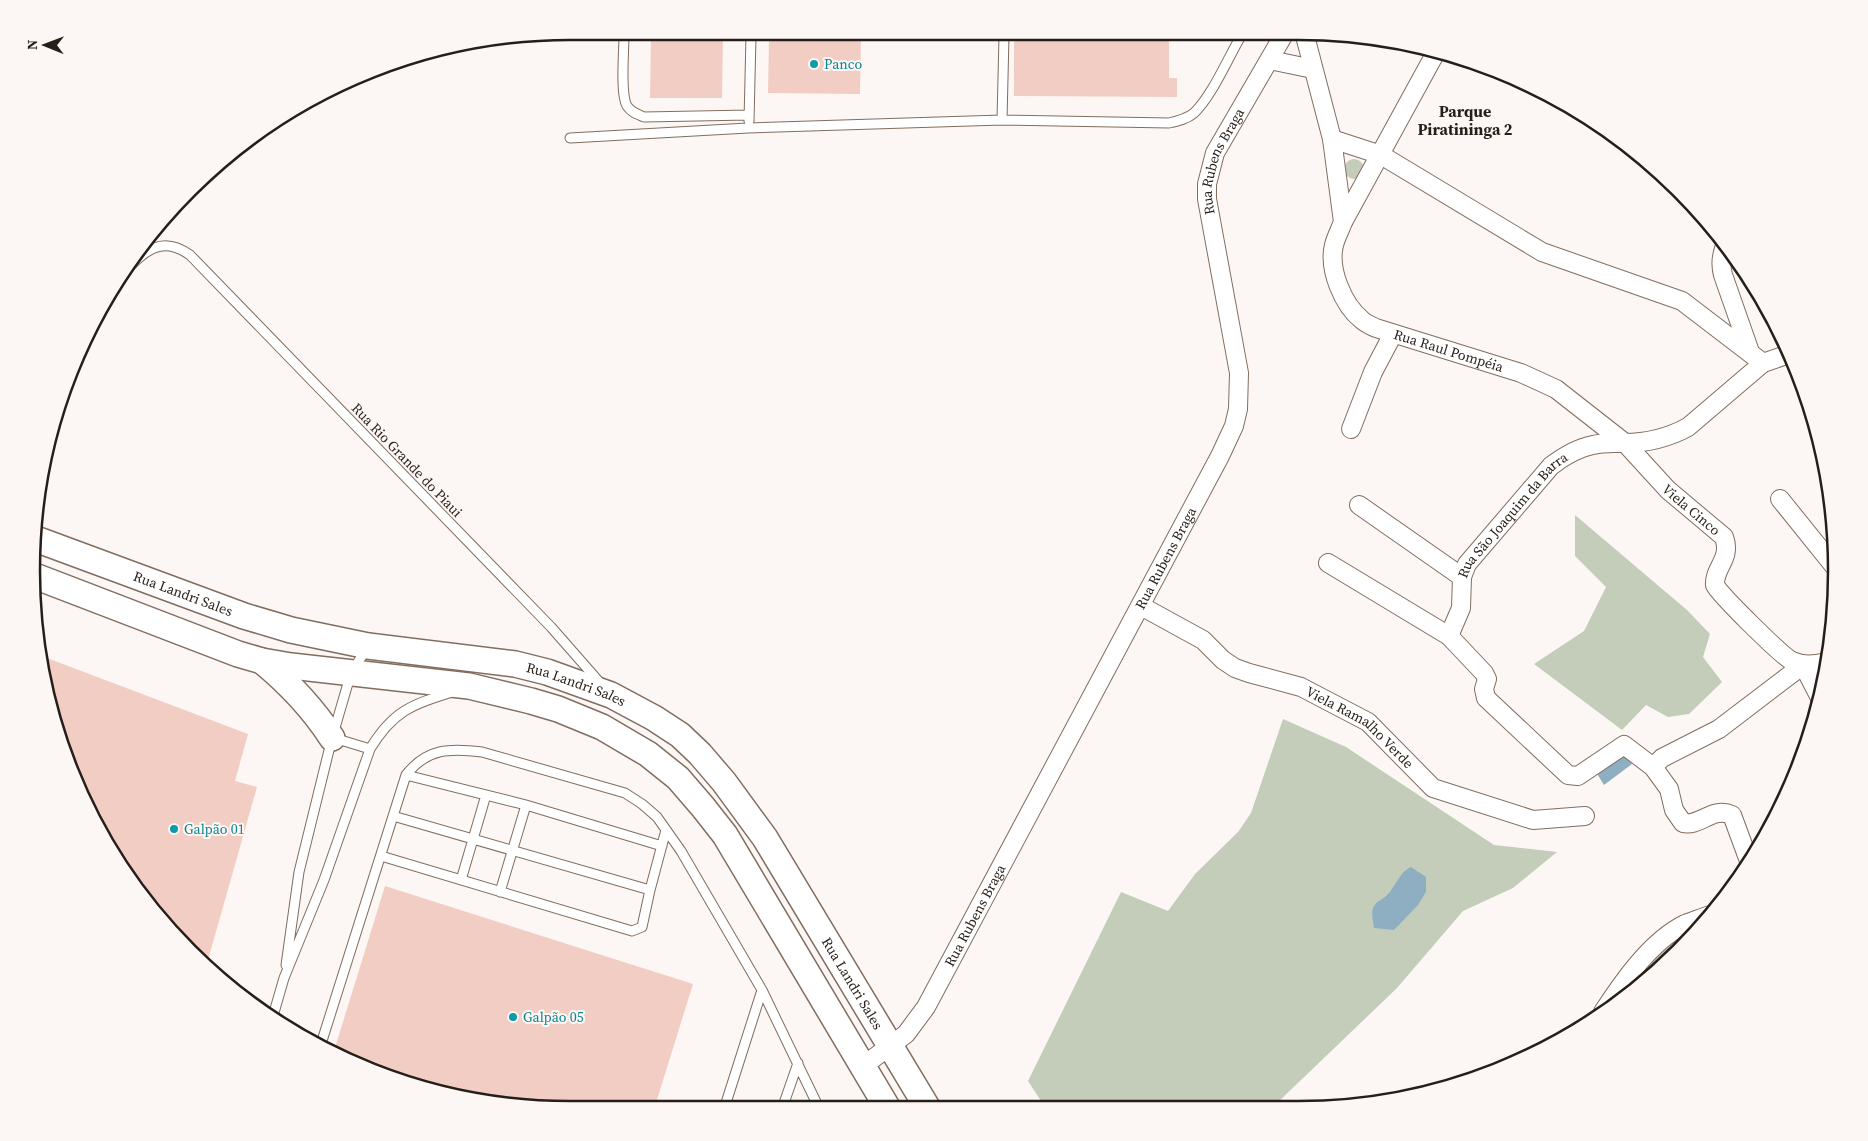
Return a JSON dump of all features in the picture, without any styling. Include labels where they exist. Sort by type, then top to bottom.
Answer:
[{"type":"street","name":"Rua Rubens Braga","points":[[864,1066],[906,1034],[926,1007],[1141,606],[1234,426],[1238,409],[1239,373],[1207,199],[1207,184],[1215,152],[1281,40]]},
{"type":"street","points":[[1306,40],[1332,139],[1343,222]]},
{"type":"street","name":"Rua Raul Pompéia","points":[[1433,58],[1343,222],[1334,246],[1333,262],[1335,277],[1341,291],[1362,320],[1376,328],[1521,373],[1556,389],[1625,443]]},
{"type":"street","points":[[1270,60],[1313,69]]},
{"type":"street","points":[[1332,139],[1381,154],[1542,252],[1682,301],[1757,358]]},
{"type":"street","points":[[1722,253],[1721,266],[1723,275],[1757,358]]},
{"type":"street","points":[[1351,430],[1373,372],[1393,334]]},
{"type":"street","points":[[1625,443],[1660,439],[1674,435],[1688,427],[1757,358],[1782,355]]},
{"type":"street","name":"Rua São Joaquim da Barra","points":[[1449,636],[1461,608],[1462,577],[1467,564],[1551,466],[1567,455],[1592,445],[1608,442],[1625,443]]},
{"type":"street","name":"Viela Cinco","points":[[1625,443],[1668,490],[1724,537],[1726,554],[1716,576],[1715,585],[1784,657],[1803,665]]},
{"type":"street","points":[[1780,499],[1828,558]]},
{"type":"street","points":[[1359,505],[1462,577]]},
{"type":"street","name":"Rua Landri Sales","points":[[41,541],[244,616],[291,630],[368,646],[474,673],[540,703],[602,727],[648,754],[678,778],[724,835],[884,1101]]},
{"type":"street","points":[[1328,563],[1449,636],[1484,673],[1487,679],[1484,689],[1486,698],[1568,775],[1578,776],[1624,745],[1653,767],[1668,789],[1674,810],[1683,823],[1689,824],[1710,814],[1724,812],[1732,815],[1745,855]]},
{"type":"street","name":"Rua Landri Sales","points":[[40,578],[207,643],[262,661],[351,673],[474,673],[515,664],[547,672],[611,696],[654,718],[680,735],[700,754],[724,782],[765,838],[924,1101]]},
{"type":"street","name":"Viela Ramalho Verde","points":[[1141,606],[1204,640],[1222,660],[1235,668],[1301,687],[1368,722],[1433,788],[1533,820],[1585,816]]},
{"type":"street","points":[[262,661],[303,698],[332,738]]},
{"type":"street","points":[[1653,767],[1662,758],[1718,728],[1803,665],[1820,663]]},
{"type":"street","points":[[1803,665],[1815,688]]},
{"type":"street","points":[[1614,995],[1628,975],[1654,947],[1684,925],[1695,921]]},
{"type":"lane","points":[[624,40],[624,95],[627,106],[634,113],[644,116],[749,115]]},
{"type":"lane","points":[[748,128],[751,40]]},
{"type":"lane","points":[[1002,120],[1004,40]]},
{"type":"lane","points":[[570,138],[748,128],[1002,120],[1169,123],[1183,120],[1194,114],[1205,100],[1239,40]]},
{"type":"lane","name":"Rua Rio Grande do Piaui","points":[[147,251],[160,246],[170,245],[180,248],[190,255],[551,627],[611,696]]},
{"type":"lane","points":[[284,978],[299,872],[332,738],[351,673],[368,646]]},
{"type":"lane","points":[[274,1011],[284,978],[324,880],[370,750],[379,735],[395,717],[412,705],[474,673]]},
{"type":"lane","points":[[332,738],[370,750]]},
{"type":"lane","points":[[323,1039],[406,774],[416,763],[431,754],[464,750],[482,752],[625,793],[642,804],[656,817],[681,851],[762,990],[816,1101]]},
{"type":"lane","points":[[406,774],[526,806],[662,846]]},
{"type":"lane","points":[[461,880],[486,795]]},
{"type":"lane","points":[[500,892],[526,806]]},
{"type":"lane","points":[[393,816],[650,890]]},
{"type":"lane","points":[[381,856],[632,931],[642,927],[666,830]]},
{"type":"lane","points":[[727,1101],[762,990]]},
{"type":"lane","points":[[785,1101],[798,1063]]},
{"type":"green space","points":[[1354,159],[1361,162],[1364,169],[1361,176],[1354,179],[1347,176],[1344,169],[1347,162]]},
{"type":"green space","points":[[1575,515],[1687,610],[1710,634],[1703,657],[1722,682],[1689,714],[1668,717],[1646,705],[1622,730],[1534,664],[1584,631],[1606,587],[1575,556]]},
{"type":"green space","points":[[1283,719],[1346,747],[1494,845],[1557,852],[1513,888],[1463,911],[1397,988],[1279,1101],[1041,1101],[1028,1081],[1121,892],[1168,911],[1195,874],[1238,832],[1251,813]]},
{"type":"green space","points":[[1685,931],[1673,946],[1624,987],[1625,986]]},
{"type":"water","points":[[1624,752],[1632,764],[1604,785],[1596,772]]},
{"type":"water","points":[[1411,867],[1426,877],[1426,892],[1418,905],[1394,930],[1374,928],[1372,912],[1374,906],[1389,893],[1403,873]]},
{"type":"building","points":[[651,40],[723,40],[722,98],[650,98]]},
{"type":"building","name":"Panco","points":[[769,40],[861,40],[860,94],[768,93]]},
{"type":"building","points":[[1014,40],[1169,40],[1169,78],[1177,78],[1177,97],[1014,96]]},
{"type":"building","name":"Galpão 01","points":[[48,658],[248,734],[235,781],[257,787],[209,958],[195,946],[150,893],[129,865],[111,836],[80,774],[68,741],[58,708]]},
{"type":"building","name":"Galpão 05","points":[[385,886],[693,984],[657,1101],[536,1100],[467,1091],[400,1073],[367,1061],[336,1046]]},
{"type":"place","name":"Panco","points":[[814,64]]},
{"type":"place","name":"Galpão 01","points":[[174,829]]},
{"type":"place","name":"Galpão 05","points":[[513,1017]]},
{"type":"district","name":"Parque Piratininga 2","points":[[1465,120]]}]
